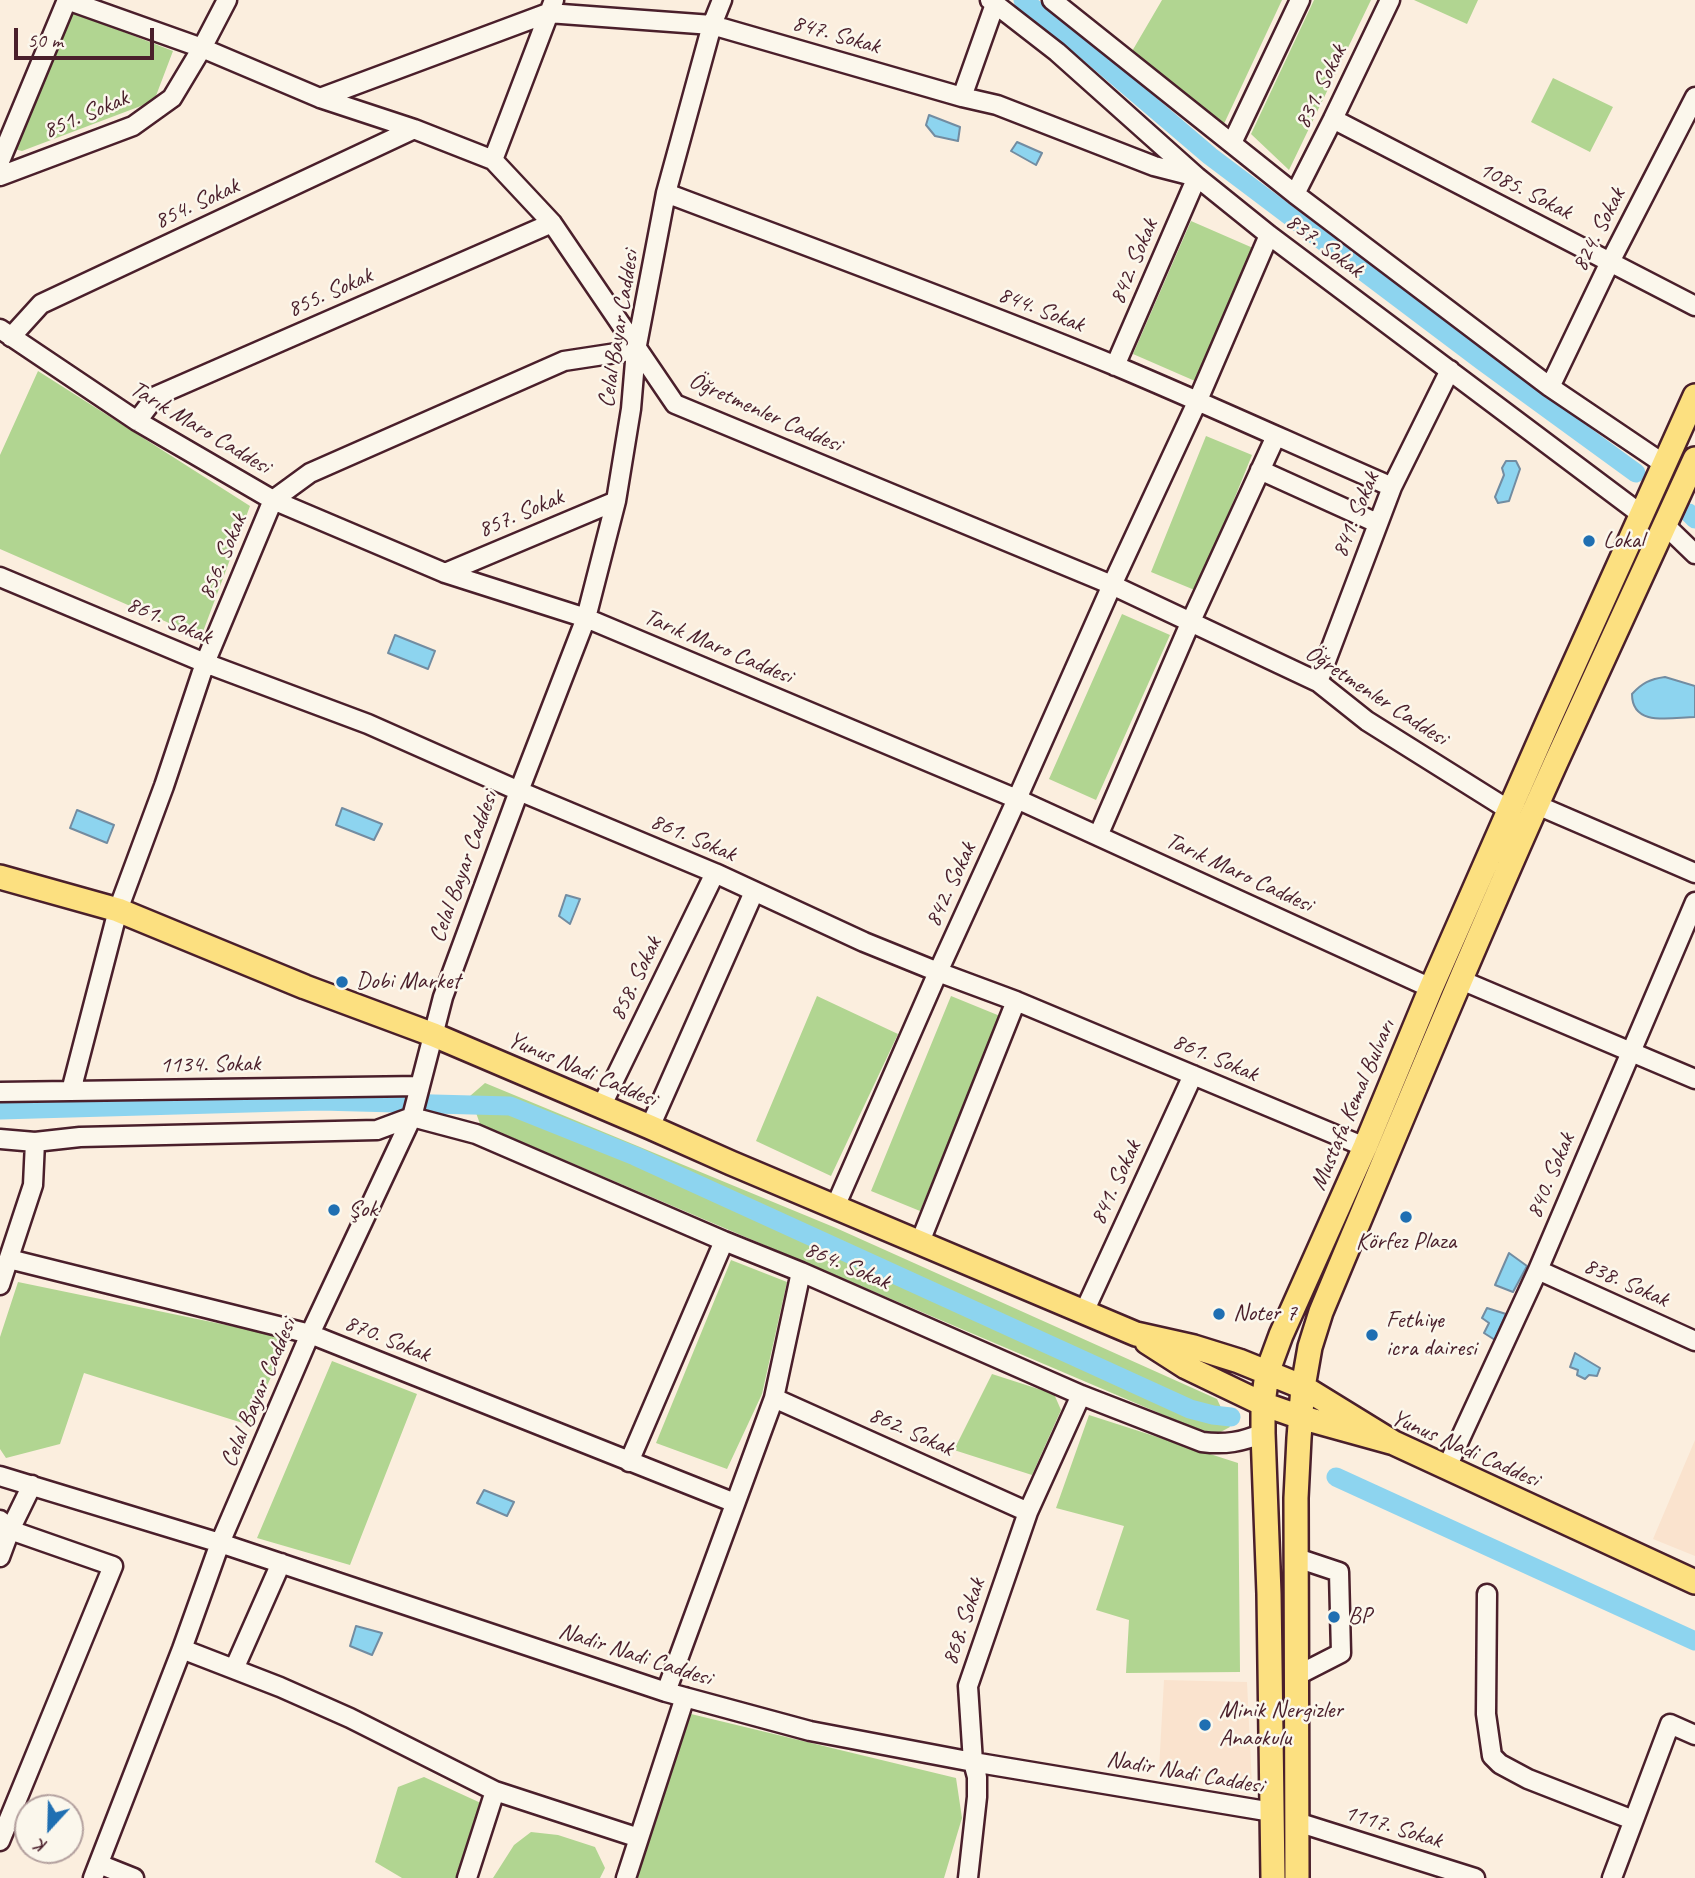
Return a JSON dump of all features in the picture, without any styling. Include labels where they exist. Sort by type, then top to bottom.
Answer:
[{"type":"main road","name":"Mustafa Kemal Bulvarı","points":[[1273,1878],[1269,1594],[1263,1433],[1267,1373],[1431,988],[1695,396]]},
{"type":"main road","name":"Mustafa Kemal Bulvarı","points":[[1297,1878],[1296,1498],[1300,1417],[1310,1348],[1321,1312],[1537,804],[1692,475]]},
{"type":"main road","name":"Yunus Nadi Caddesi","points":[[0,877],[118,910],[305,987],[434,1035],[1136,1334],[1185,1367],[1263,1404],[1394,1443]]},
{"type":"main road","name":"Yunus Nadi Caddesi","points":[[1136,1334],[1194,1346],[1303,1387],[1394,1443],[1695,1582]]},
{"type":"street","name":"Öğretmenler Caddesi","points":[[67,0],[202,48],[320,99],[414,129],[493,160],[552,223],[675,404],[1112,585],[1318,682],[1367,721],[1510,810]]},
{"type":"street","points":[[0,161],[67,0]]},
{"type":"street","name":"851. Sokak","points":[[0,176],[133,126],[172,98],[227,0]]},
{"type":"street","name":"Celal Bayar Caddesi","points":[[96,1871],[220,1543],[310,1334],[413,1116],[443,997],[586,618],[616,501],[631,410],[636,350],[666,193],[712,25],[722,0]]},
{"type":"street","name":"837. Sokak","points":[[1052,0],[1295,194],[1550,387],[1664,464]]},
{"type":"street","points":[[1231,143],[1300,0]]},
{"type":"street","name":"831. Sokak","points":[[1295,194],[1390,0]]},
{"type":"street","name":"837. Sokak","points":[[992,2],[1057,52],[1197,177],[1269,235],[1642,515]]},
{"type":"street","points":[[962,97],[992,2]]},
{"type":"street","name":"847. Sokak","points":[[320,99],[551,6],[712,25],[997,105],[1154,166],[1197,177]]},
{"type":"street","points":[[493,160],[551,6]]},
{"type":"street","name":"824. Sokak","points":[[1550,387],[1610,262],[1695,97]]},
{"type":"street","name":"1085. Sokak","points":[[1333,119],[1695,306]]},
{"type":"street","name":"854. Sokak","points":[[5,333],[41,304],[414,129]]},
{"type":"street","name":"842. Sokak","points":[[1115,366],[1197,177]]},
{"type":"street","name":"844. Sokak","points":[[666,193],[851,262],[1115,366],[1392,487]]},
{"type":"street","name":"855. Sokak","points":[[137,421],[156,396],[552,223]]},
{"type":"street","name":"842. Sokak","points":[[835,1207],[1112,585],[1198,400],[1269,235]]},
{"type":"street","name":"Tarık Maro Caddesi","points":[[5,333],[137,421],[273,500],[445,573],[586,618],[1017,799],[1431,988]]},
{"type":"street","name":"856. Sokak","points":[[71,1091],[118,910],[164,786],[205,663],[273,500],[310,473],[564,361],[636,350]]},
{"type":"street","name":"841. Sokak","points":[[1318,682],[1392,487],[1450,370]]},
{"type":"street","points":[[1098,836],[1191,621],[1276,436]]},
{"type":"street","points":[[1260,471],[1377,523]]},
{"type":"street","name":"857. Sokak","points":[[445,573],[616,501]]},
{"type":"street","points":[[1666,526],[1695,554]]},
{"type":"street","name":"861. Sokak","points":[[0,577],[205,663],[368,724],[715,873],[864,942],[1016,1001],[1365,1147]]},
{"type":"street","points":[[1537,804],[1695,873]]},
{"type":"street","name":"858. Sokak","points":[[601,1107],[715,873]]},
{"type":"street","points":[[650,1127],[754,892]]},
{"type":"street","name":"840. Sokak","points":[[1447,1467],[1538,1270],[1695,902]]},
{"type":"street","points":[[1461,980],[1695,1079]]},
{"type":"street","points":[[920,1242],[1016,1001]]},
{"type":"street","name":"841. Sokak","points":[[1084,1312],[1193,1075]]},
{"type":"street","name":"1134. Sokak","points":[[0,1092],[419,1087]]},
{"type":"street","points":[[0,1139],[35,1142],[80,1137],[377,1130],[413,1116]]},
{"type":"street","name":"864. Sokak","points":[[413,1116],[476,1134],[1081,1395],[1202,1442],[1234,1443],[1263,1433]]},
{"type":"street","points":[[0,1285],[33,1185],[35,1142]]},
{"type":"street","points":[[629,1462],[724,1241]]},
{"type":"street","name":"870. Sokak","points":[[9,1259],[310,1334],[735,1503]]},
{"type":"street","name":"838. Sokak","points":[[1538,1270],[1695,1341]]},
{"type":"street","points":[[666,1692],[774,1398],[800,1272]]},
{"type":"street","name":"868. Sokak","points":[[968,1878],[977,1777],[973,1762],[968,1686],[1028,1512],[1081,1395]]},
{"type":"street","name":"862. Sokak","points":[[774,1398],[1028,1512]]},
{"type":"street","name":"Nadir Nadi Caddesi","points":[[0,1476],[220,1543],[666,1692],[810,1731],[973,1762],[1272,1812]]},
{"type":"street","points":[[0,1557],[5,1525],[32,1485]]},
{"type":"street","points":[[0,1841],[114,1566],[5,1525]]},
{"type":"street","points":[[1297,1558],[1339,1572],[1341,1653],[1298,1675]]},
{"type":"street","points":[[234,1669],[281,1563]]},
{"type":"street","points":[[1487,1594],[1486,1714],[1492,1756],[1500,1764],[1528,1779],[1633,1819]]},
{"type":"street","points":[[182,1648],[351,1718],[495,1791],[639,1838]]},
{"type":"street","points":[[626,1878],[685,1697]]},
{"type":"street","points":[[1612,1878],[1670,1724],[1695,1735]]},
{"type":"street","points":[[467,1878],[495,1791]]},
{"type":"street","name":"1117. Sokak","points":[[1297,1822],[1475,1878]]},
{"type":"street","points":[[96,1871],[134,1878]]},
{"type":"shaded area","points":[[1695,1440],[1695,1556],[1653,1539]]},
{"type":"shaded area","name":"Minik Nergizler Anaokulu","points":[[1164,1680],[1247,1682],[1252,1786],[1159,1769]]},
{"type":"green space","points":[[1162,0],[1282,0],[1222,128],[1131,53]]},
{"type":"green space","points":[[1314,0],[1371,0],[1289,170],[1251,134]]},
{"type":"green space","points":[[1414,0],[1478,0],[1467,24]]},
{"type":"green space","points":[[72,12],[173,51],[154,101],[22,151],[10,148]]},
{"type":"green space","points":[[1553,78],[1613,107],[1590,152],[1531,122]]},
{"type":"green space","points":[[1191,221],[1253,248],[1195,381],[1133,354]]},
{"type":"green space","points":[[38,371],[250,506],[201,637],[0,549],[0,455]]},
{"type":"green space","points":[[1206,436],[1252,455],[1197,591],[1151,572]]},
{"type":"green space","points":[[1122,614],[1170,635],[1096,800],[1049,779]]},
{"type":"green space","points":[[817,996],[898,1034],[831,1176],[756,1141]]},
{"type":"green space","points":[[951,996],[1000,1016],[920,1211],[871,1191]]},
{"type":"green space","points":[[485,1083],[836,1228],[1217,1399],[1230,1427],[1213,1436],[480,1124],[470,1096]]},
{"type":"green space","points":[[731,1260],[787,1282],[762,1394],[727,1469],[656,1443]]},
{"type":"green space","points":[[18,1282],[289,1338],[249,1425],[84,1373],[60,1444],[6,1458],[0,1449],[0,1337]]},
{"type":"green space","points":[[332,1361],[417,1394],[350,1565],[257,1538]]},
{"type":"green space","points":[[992,1374],[1054,1394],[1061,1410],[1032,1475],[954,1450]]},
{"type":"green space","points":[[1089,1415],[1238,1463],[1240,1672],[1126,1673],[1129,1620],[1096,1610],[1124,1526],[1056,1508]]},
{"type":"green space","points":[[691,1714],[956,1778],[962,1818],[944,1878],[635,1878]]},
{"type":"green space","points":[[424,1777],[483,1804],[456,1878],[402,1878],[375,1862],[398,1787]]},
{"type":"green space","points":[[531,1832],[558,1835],[595,1847],[605,1868],[600,1878],[493,1878],[514,1845]]},
{"type":"water","points":[[929,115],[960,127],[958,141],[935,136],[926,125]]},
{"type":"water","points":[[1017,142],[1042,153],[1036,165],[1011,151]]},
{"type":"water","points":[[1506,461],[1516,461],[1520,469],[1509,501],[1498,503],[1495,497],[1504,475],[1502,468]]},
{"type":"water","points":[[395,635],[435,651],[428,669],[388,653]]},
{"type":"water","points":[[1665,677],[1695,686],[1695,717],[1665,719],[1639,712],[1634,705],[1632,694],[1647,682]]},
{"type":"water","points":[[342,808],[382,824],[374,840],[336,825]]},
{"type":"water","points":[[77,810],[114,825],[107,843],[70,828]]},
{"type":"water","points":[[566,895],[580,899],[570,924],[559,916]]},
{"type":"water","points":[[1509,1253],[1527,1266],[1513,1292],[1495,1285]]},
{"type":"water","points":[[1487,1308],[1506,1314],[1495,1340],[1484,1333],[1489,1323],[1482,1318]]},
{"type":"water","points":[[1575,1353],[1600,1368],[1597,1376],[1589,1375],[1585,1379],[1577,1375],[1578,1370],[1570,1367]]},
{"type":"water","points":[[484,1490],[514,1502],[507,1516],[477,1503]]},
{"type":"water","points":[[356,1626],[382,1633],[372,1655],[350,1646]]},
{"type":"waterway","points":[[1023,0],[1210,156],[1636,473]]},
{"type":"waterway","points":[[1689,513],[1695,519]]},
{"type":"waterway","points":[[0,1110],[320,1101],[510,1106],[635,1156],[1190,1409],[1231,1417]]},
{"type":"waterway","points":[[1336,1477],[1695,1641]]},
{"type":"place","name":"Lokal","points":[[1589,541]]},
{"type":"place","name":"Dobi Market","points":[[342,982]]},
{"type":"place","name":"Şok","points":[[334,1210]]},
{"type":"place","name":"Körfez Plaza","points":[[1406,1217]]},
{"type":"place","name":"Noter 7","points":[[1219,1314]]},
{"type":"place","name":"Fethiye icra dairesi","points":[[1372,1335]]},
{"type":"place","name":"BP","points":[[1334,1617]]},
{"type":"place","name":"Minik Nergizler Anaokulu","points":[[1205,1725]]}]
